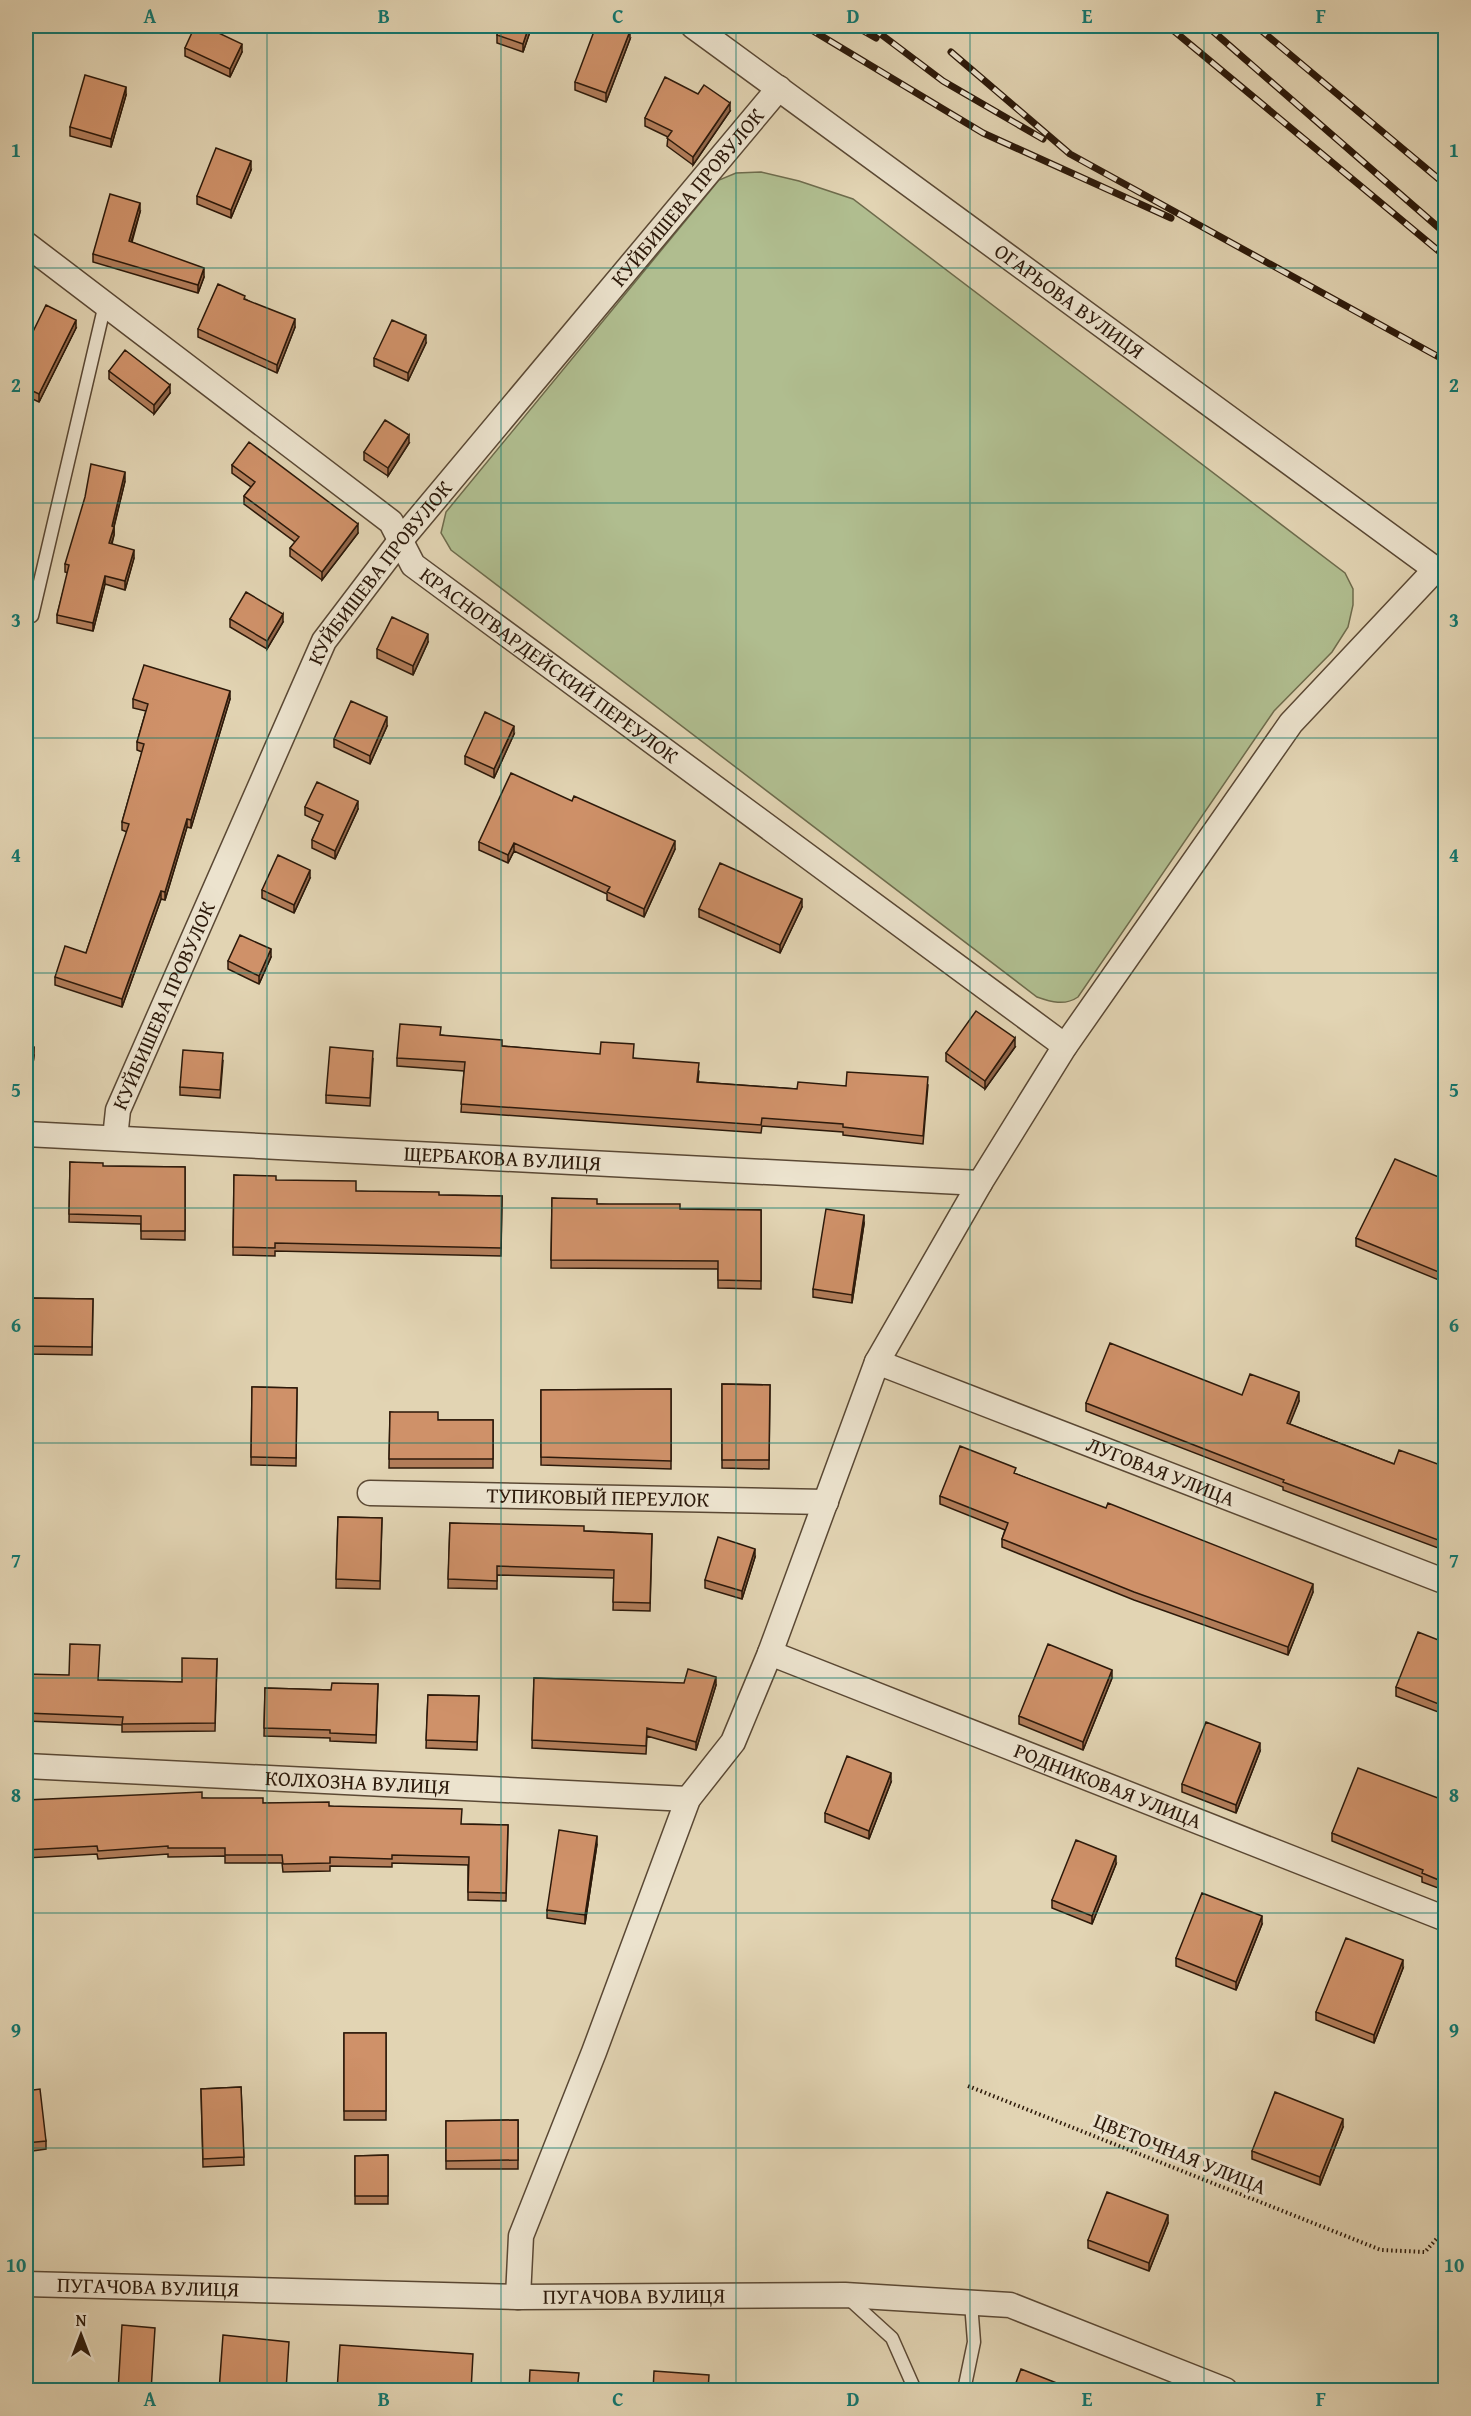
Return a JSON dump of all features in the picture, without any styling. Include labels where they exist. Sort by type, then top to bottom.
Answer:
[{"type":"street","name":"ОГАРЬОВА ВУЛИЦЯ","points":[[693,26],[1440,574]]},
{"type":"street","name":"КУЙБИШЕВА ПРОВУЛОК","points":[[115,1138],[118,1110],[324,641],[400,541],[779,88]]},
{"type":"street","name":"КРАСНОГВАРДЕЙСКИЙ ПЕРЕУЛОК","points":[[26,244],[391,522],[413,565],[1065,1046]]},
{"type":"street","points":[[518,2297],[521,2236],[594,2052],[688,1799],[733,1742],[770,1653],[877,1362],[980,1182],[1065,1046],[1291,723],[1440,574]]},
{"type":"street","name":"ЩЕРБАКОВА ВУЛИЦЯ","points":[[26,1134],[980,1182]]},
{"type":"street","name":"ЛУГОВАЯ УЛИЦА","points":[[877,1362],[1446,1582]]},
{"type":"street","name":"ТУПИКОВЫЙ ПЕРЕУЛОК","points":[[370,1493],[826,1502]]},
{"type":"street","name":"РОДНИКОВАЯ УЛИЦА","points":[[770,1653],[1446,1919]]},
{"type":"street","name":"КОЛХОЗНА ВУЛИЦЯ","points":[[26,1766],[688,1799]]},
{"type":"street","name":"ПУГАЧОВА ВУЛИЦЯ","points":[[26,2284],[518,2297],[845,2295],[1010,2305],[1226,2391]]},
{"type":"lane","points":[[32,616],[105,304]]},
{"type":"lane","points":[[845,2295],[892,2338],[915,2391]]},
{"type":"lane","points":[[964,2391],[974,2342],[971,2303]]},
{"type":"path","name":"ЦВЕТОЧНАЯ УЛИЦА","points":[[968,2086],[1381,2250],[1425,2252],[1446,2228]]},
{"type":"green space","points":[[761,172],[799,181],[853,199],[1345,573],[1353,589],[1353,605],[1348,627],[1332,652],[1274,711],[1078,997],[1068,1002],[1037,997],[451,550],[441,533],[446,512],[719,180],[736,173]]},
{"type":"building","points":[[195,26],[204,26],[242,44],[230,69],[185,48]]},
{"type":"building","points":[[500,26],[529,26],[523,44],[497,35]]},
{"type":"building","points":[[596,26],[615,26],[630,31],[606,93],[575,82]]},
{"type":"building","points":[[85,75],[126,87],[111,139],[70,127]]},
{"type":"building","points":[[665,77],[698,94],[704,85],[730,103],[693,157],[667,138],[672,131],[645,118]]},
{"type":"building","points":[[216,148],[251,161],[231,210],[197,196]]},
{"type":"building","points":[[110,194],[140,203],[129,241],[204,268],[198,285],[93,254]]},
{"type":"building","points":[[218,284],[245,296],[244,299],[295,319],[277,365],[198,329]]},
{"type":"building","points":[[46,305],[76,320],[39,394],[26,388],[26,346]]},
{"type":"building","points":[[392,320],[426,335],[408,373],[374,358]]},
{"type":"building","points":[[125,350],[170,385],[154,405],[109,371]]},
{"type":"building","points":[[385,420],[409,435],[388,468],[364,452]]},
{"type":"building","points":[[249,442],[358,524],[322,572],[290,548],[299,537],[244,496],[255,482],[232,465]]},
{"type":"building","points":[[91,464],[125,472],[109,543],[134,550],[125,581],[105,576],[93,623],[57,615],[69,565],[65,564],[85,497]]},
{"type":"building","points":[[246,592],[283,614],[267,641],[230,619]]},
{"type":"building","points":[[392,617],[428,634],[413,666],[377,649]]},
{"type":"building","points":[[144,665],[230,691],[191,820],[187,819],[165,892],[161,891],[122,999],[55,977],[65,946],[86,953],[129,824],[122,822],[144,744],[137,742],[148,704],[133,699]]},
{"type":"building","points":[[351,701],[387,717],[370,756],[334,739]]},
{"type":"building","points":[[485,712],[514,726],[494,769],[465,756]]},
{"type":"building","points":[[511,773],[572,801],[574,796],[675,841],[644,909],[607,892],[610,887],[514,843],[508,855],[479,842]]},
{"type":"building","points":[[317,782],[358,801],[335,851],[312,840],[323,815],[305,807]]},
{"type":"building","points":[[278,855],[310,870],[294,905],[262,890]]},
{"type":"building","points":[[720,863],[802,899],[780,945],[699,909]]},
{"type":"building","points":[[240,935],[271,949],[259,976],[228,961]]},
{"type":"building","points":[[976,1011],[1015,1038],[985,1081],[946,1053]]},
{"type":"building","points":[[400,1024],[441,1027],[440,1035],[502,1040],[502,1046],[600,1054],[601,1042],[634,1044],[633,1058],[699,1063],[697,1082],[797,1089],[798,1082],[846,1086],[847,1072],[928,1077],[923,1136],[843,1127],[843,1124],[762,1118],[761,1125],[461,1104],[465,1062],[397,1058]]},
{"type":"building","points":[[26,1046],[34,1047],[29,1092],[26,1092]]},
{"type":"building","points":[[330,1047],[373,1051],[370,1098],[326,1095]]},
{"type":"building","points":[[183,1050],[223,1053],[220,1090],[180,1087]]},
{"type":"building","points":[[26,1152],[28,1152],[26,1226]]},
{"type":"building","points":[[1395,1159],[1446,1180],[1446,1275],[1356,1238]]},
{"type":"building","points":[[70,1162],[103,1163],[103,1166],[185,1167],[185,1231],[141,1231],[141,1216],[69,1214]]},
{"type":"building","points":[[234,1175],[276,1176],[276,1180],[356,1181],[356,1191],[439,1192],[439,1195],[502,1196],[501,1248],[275,1243],[275,1248],[233,1247]]},
{"type":"building","points":[[552,1198],[597,1199],[597,1204],[680,1204],[680,1209],[761,1210],[761,1281],[718,1280],[718,1261],[551,1260]]},
{"type":"building","points":[[826,1209],[864,1215],[852,1295],[813,1289]]},
{"type":"building","points":[[26,1298],[93,1299],[92,1347],[26,1346]]},
{"type":"building","points":[[1110,1343],[1242,1395],[1250,1374],[1299,1392],[1287,1423],[1394,1464],[1399,1450],[1446,1467],[1446,1543],[1283,1482],[1284,1480],[1086,1403]]},
{"type":"building","points":[[722,1384],[770,1385],[769,1460],[722,1460]]},
{"type":"building","points":[[252,1387],[297,1388],[296,1458],[251,1457]]},
{"type":"building","points":[[671,1389],[671,1461],[541,1457],[541,1390]]},
{"type":"building","points":[[390,1412],[438,1412],[438,1420],[493,1420],[493,1459],[389,1459]]},
{"type":"building","points":[[960,1446],[1016,1468],[1014,1473],[1106,1508],[1108,1503],[1313,1584],[1288,1647],[1134,1592],[1002,1539],[1008,1523],[940,1496]]},
{"type":"building","points":[[338,1517],[382,1518],[380,1581],[336,1579]]},
{"type":"building","points":[[450,1523],[584,1526],[584,1531],[652,1534],[650,1603],[613,1602],[614,1570],[497,1566],[497,1581],[448,1579]]},
{"type":"building","points":[[718,1537],[755,1549],[742,1591],[705,1580]]},
{"type":"building","points":[[1418,1632],[1446,1643],[1446,1707],[1396,1687]]},
{"type":"building","points":[[70,1644],[100,1645],[98,1680],[182,1682],[182,1658],[217,1659],[215,1723],[122,1724],[123,1717],[26,1713],[26,1674],[69,1675]]},
{"type":"building","points":[[1048,1644],[1112,1670],[1083,1742],[1019,1716]]},
{"type":"building","points":[[688,1669],[716,1677],[696,1742],[647,1728],[646,1746],[532,1740],[534,1678],[684,1683]]},
{"type":"building","points":[[332,1683],[378,1684],[376,1735],[330,1733],[330,1730],[264,1728],[265,1688],[331,1690]]},
{"type":"building","points":[[428,1695],[479,1696],[477,1742],[426,1740]]},
{"type":"building","points":[[1206,1722],[1260,1743],[1236,1805],[1182,1784]]},
{"type":"building","points":[[847,1756],[891,1773],[869,1831],[825,1813]]},
{"type":"building","points":[[1358,1768],[1446,1801],[1446,1883],[1422,1873],[1423,1870],[1332,1833]]},
{"type":"building","points":[[202,1792],[202,1798],[263,1798],[263,1803],[329,1802],[329,1806],[462,1809],[461,1824],[508,1825],[506,1893],[468,1892],[469,1857],[392,1855],[392,1859],[330,1857],[330,1863],[283,1864],[282,1855],[225,1855],[225,1848],[168,1848],[168,1846],[98,1851],[97,1846],[26,1850],[26,1800]]},
{"type":"building","points":[[559,1830],[597,1836],[585,1915],[547,1910]]},
{"type":"building","points":[[1076,1840],[1116,1856],[1092,1916],[1052,1900]]},
{"type":"building","points":[[1202,1893],[1262,1916],[1236,1982],[1176,1958]]},
{"type":"building","points":[[1346,1938],[1403,1960],[1374,2035],[1316,2012]]},
{"type":"building","points":[[344,2033],[386,2033],[386,2111],[344,2111]]},
{"type":"building","points":[[241,2087],[244,2157],[203,2159],[201,2089]]},
{"type":"building","points":[[40,2089],[46,2141],[26,2143],[26,2091]]},
{"type":"building","points":[[1275,2092],[1343,2119],[1320,2177],[1252,2151]]},
{"type":"building","points":[[518,2120],[518,2160],[446,2161],[446,2121]]},
{"type":"building","points":[[388,2155],[388,2196],[355,2196],[355,2156]]},
{"type":"building","points":[[1107,2192],[1168,2215],[1149,2263],[1088,2240]]},
{"type":"building","points":[[122,2325],[155,2328],[151,2391],[118,2391]]},
{"type":"building","points":[[223,2335],[289,2342],[286,2391],[219,2391]]},
{"type":"building","points":[[340,2345],[473,2354],[471,2391],[337,2391]]},
{"type":"building","points":[[1021,2369],[1077,2391],[1013,2391]]},
{"type":"building","points":[[530,2370],[579,2373],[577,2391],[529,2391]]},
{"type":"building","points":[[654,2371],[709,2375],[708,2391],[653,2391]]},
{"type":"railway","points":[[805,26],[983,133],[1171,218]]},
{"type":"railway","points":[[855,26],[876,38]]},
{"type":"railway","points":[[870,26],[943,81],[1043,139]]},
{"type":"railway","points":[[1168,26],[1446,257]]},
{"type":"railway","points":[[1207,26],[1446,234]]},
{"type":"railway","points":[[1256,26],[1446,185]]},
{"type":"railway","points":[[951,52],[1070,154],[1446,361]]}]
